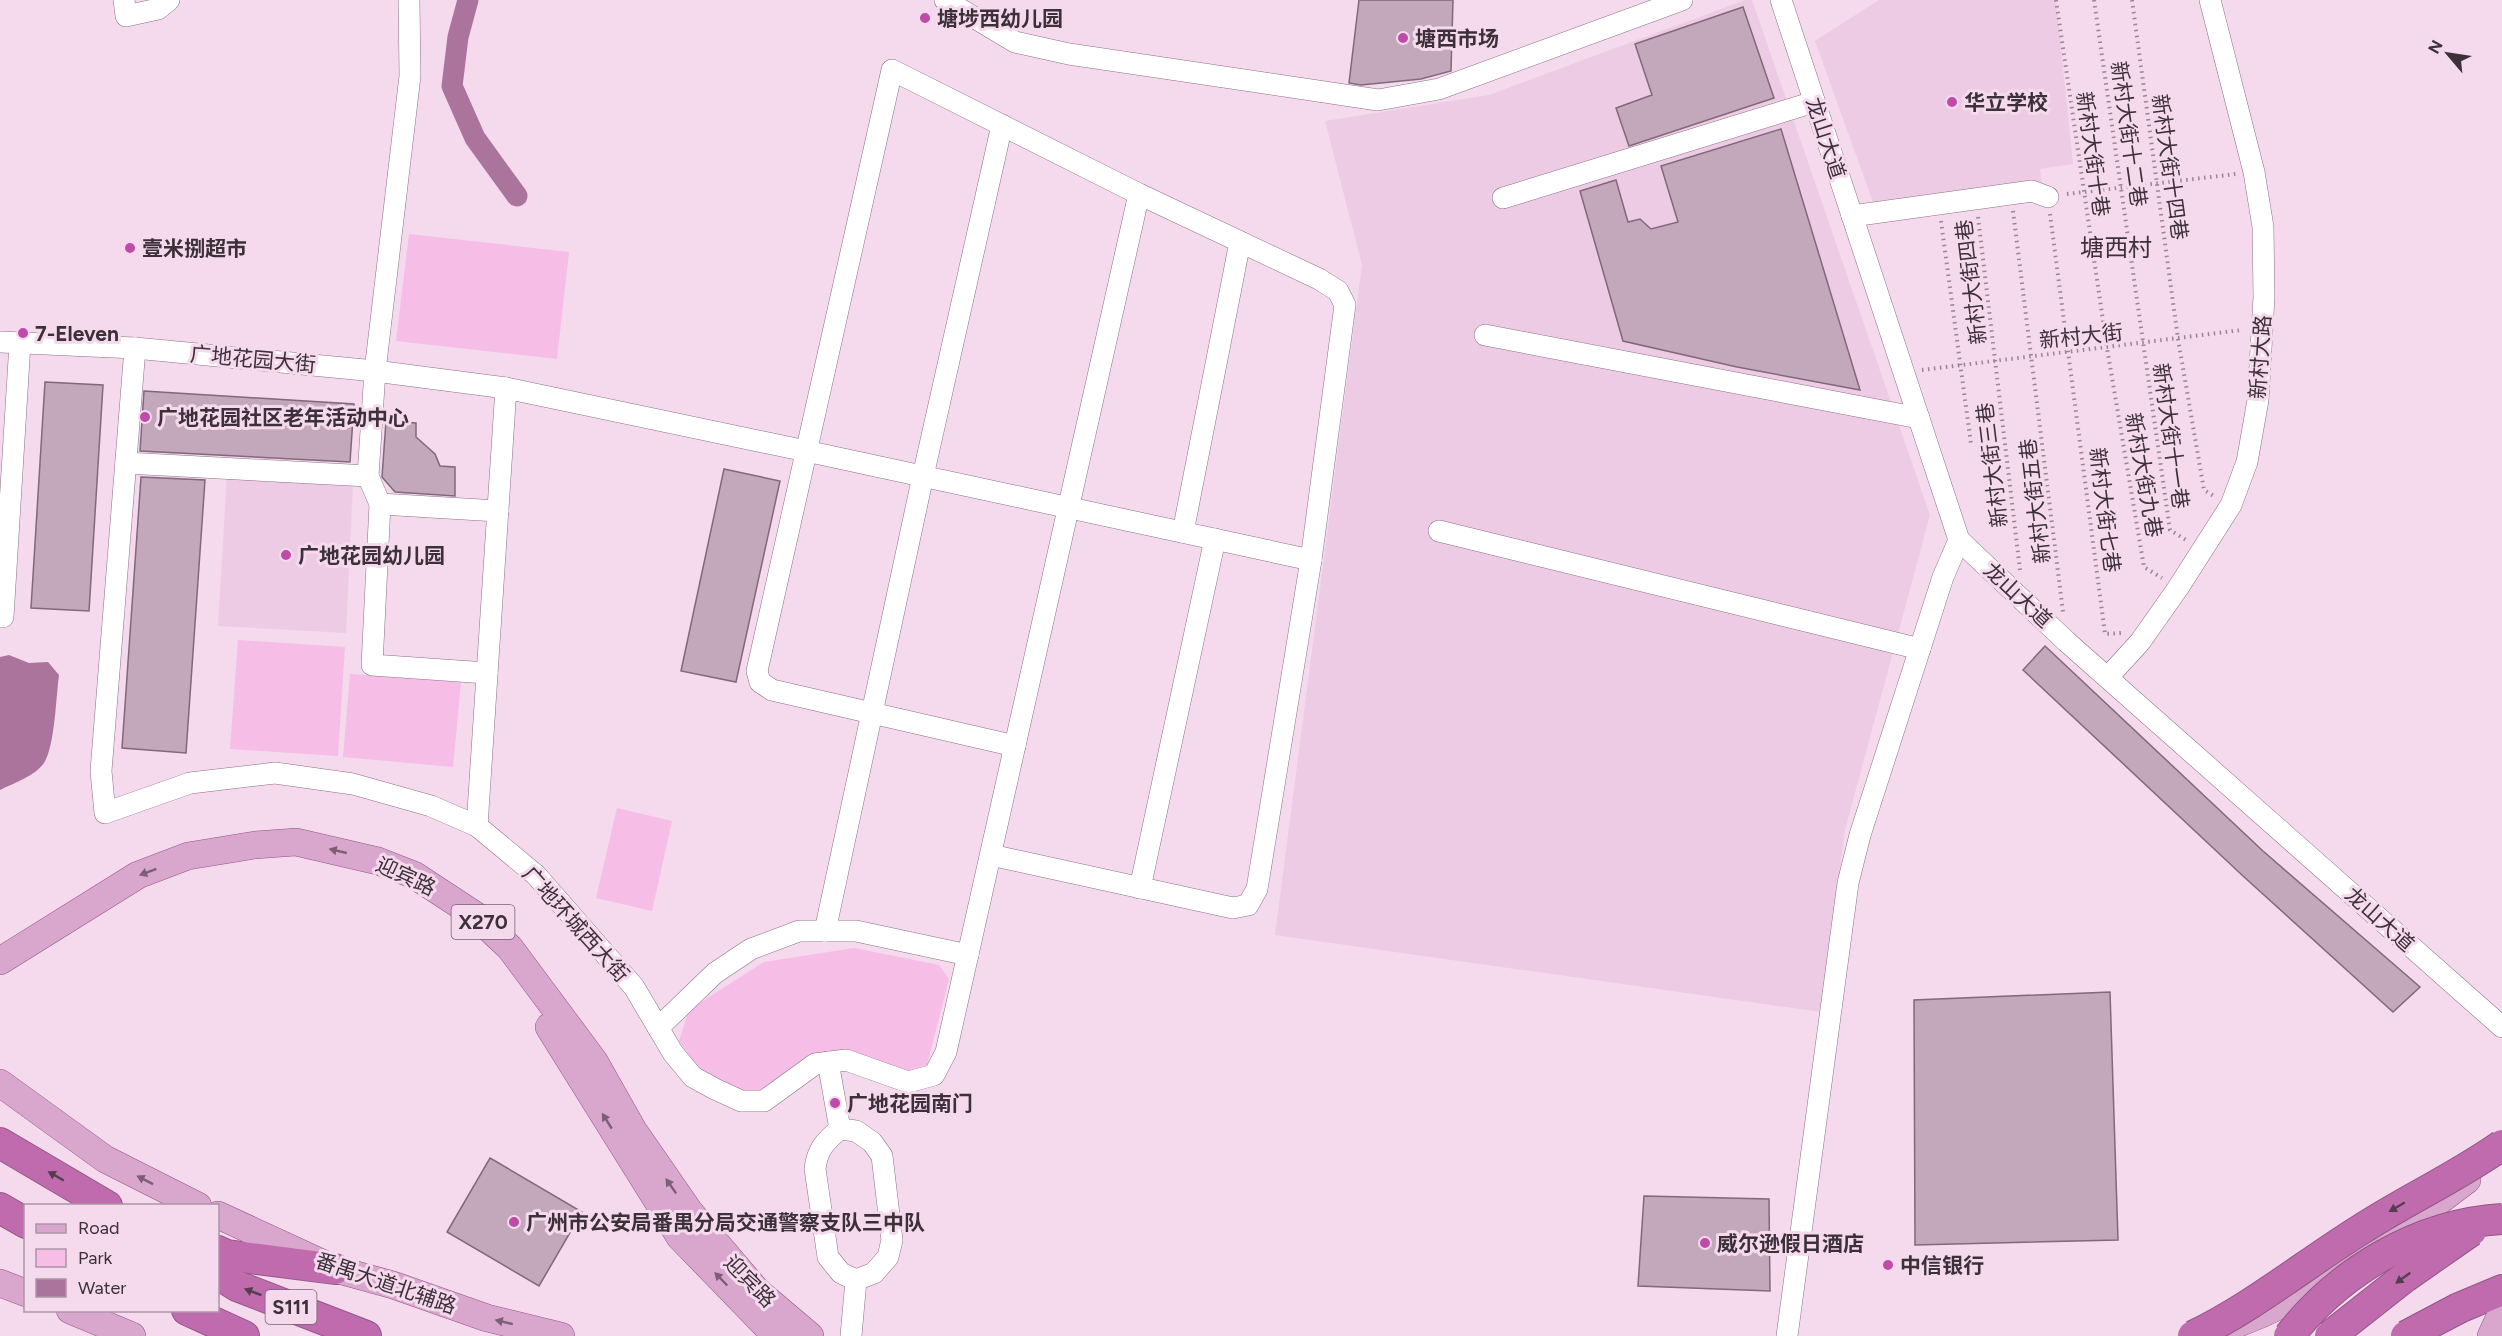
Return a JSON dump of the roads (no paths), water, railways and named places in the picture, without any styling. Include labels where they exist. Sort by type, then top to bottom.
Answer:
[{"type":"highway","points":[[0,1143],[103,1204]]},
{"type":"highway","points":[[2193,1336],[2221,1322],[2281,1284],[2379,1217],[2502,1147]]},
{"type":"highway","points":[[0,1208],[24,1222]]},
{"type":"highway","points":[[2330,1336],[2395,1284],[2502,1208]]},
{"type":"highway","points":[[2289,1336],[2309,1311],[2355,1272],[2412,1240],[2476,1221],[2502,1219]]},
{"type":"highway","points":[[219,1251],[334,1269]]},
{"type":"highway","name":"S111","points":[[219,1275],[237,1286],[366,1336]]},
{"type":"highway","points":[[2406,1336],[2459,1308],[2502,1290]]},
{"type":"highway","name":"S111","points":[[189,1312],[244,1336]]},
{"type":"main road","name":"迎宾路","points":[[0,961],[138,875],[188,856],[255,845],[296,842],[378,861],[414,875],[476,915],[510,948],[594,1061],[633,1130],[689,1211],[757,1291],[810,1336]]},
{"type":"main road","points":[[442,893],[481,932],[540,1013],[680,1237],[776,1336]]},
{"type":"main road","points":[[0,1083],[105,1159],[194,1204]]},
{"type":"main road","points":[[2200,1336],[2270,1312],[2320,1283],[2392,1236],[2472,1176],[2502,1147]]},
{"type":"main road","name":"番禺大道北辅路","points":[[219,1215],[334,1269],[393,1285],[487,1318],[561,1336]]},
{"type":"main road","points":[[0,1283],[24,1292]]},
{"type":"main road","points":[[72,1312],[132,1336]]},
{"type":"main road","points":[[2491,1336],[2502,1312]]},
{"type":"street","points":[[124,0],[126,16],[159,9],[169,0]]},
{"type":"street","points":[[409,0],[410,76],[375,371],[368,476],[380,504],[372,665],[487,673]]},
{"type":"street","points":[[945,0],[1015,42],[1069,54],[1378,100],[1439,89],[1682,0]]},
{"type":"street","name":"龙山大道","points":[[1781,0],[1959,540],[2067,642],[2502,1027]]},
{"type":"street","name":"新村大路","points":[[2108,677],[2140,642],[2231,505],[2247,462],[2258,400],[2264,297],[2263,227],[2254,172],[2210,0]]},
{"type":"street","points":[[991,855],[1233,908],[1248,905],[1257,889],[1311,560],[1344,305],[1338,291],[1319,279],[1139,194],[892,70],[757,671],[760,682],[772,690],[1015,746]]},
{"type":"street","points":[[1503,198],[1814,102]]},
{"type":"street","points":[[825,931],[923,476],[1002,125]]},
{"type":"street","points":[[1852,216],[2032,191],[2048,196]]},
{"type":"street","points":[[840,1129],[828,1062],[846,1060],[908,1082],[934,1075],[946,1052],[1139,194]]},
{"type":"street","points":[[1183,532],[1240,242]]},
{"type":"street","points":[[1485,335],[1919,418]]},
{"type":"street","points":[[0,617],[3,617],[10,343]]},
{"type":"street","name":"广地花园大街","points":[[10,343],[135,348],[375,371],[506,388],[1311,560]]},
{"type":"street","points":[[135,348],[126,463],[368,476]]},
{"type":"street","points":[[477,826],[506,388]]},
{"type":"street","name":"广地环城西大街","points":[[126,463],[100,771],[105,813],[190,783],[275,773],[352,784],[431,806],[477,826],[536,875],[634,987],[674,1053],[693,1077],[741,1101],[764,1101],[814,1064],[828,1062]]},
{"type":"street","points":[[380,504],[498,511]]},
{"type":"street","points":[[1439,531],[1920,649]]},
{"type":"street","points":[[1140,888],[1215,539]]},
{"type":"street","points":[[1787,1336],[1848,883],[1860,835],[1943,577],[1959,540]]},
{"type":"street","points":[[658,1028],[715,973],[751,949],[799,931],[856,931],[968,955]]},
{"type":"street","points":[[840,1129],[856,1131],[864,1136],[872,1142],[882,1156],[892,1240],[888,1257],[874,1273],[856,1280],[841,1273],[828,1257],[815,1169],[817,1155],[825,1141],[840,1129]]},
{"type":"street","points":[[851,1336],[856,1280]]},
{"type":"water","points":[[9,655],[29,663],[48,662],[59,675],[51,745],[44,763],[30,775],[0,790],[0,657]]},
{"type":"waterway","points":[[468,0],[458,37],[452,86],[475,138],[517,196]]},
{"type":"place","name":"塘埗西幼儿园","points":[[925,18]]},
{"type":"place","name":"塘西市场","points":[[1403,38]]},
{"type":"place","name":"华立学校","points":[[1952,102]]},
{"type":"place","name":"壹米捌超市","points":[[130,248]]},
{"type":"place","name":"7-Eleven","points":[[23,333]]},
{"type":"place","name":"广地花园社区老年活动中心","points":[[145,417]]},
{"type":"place","name":"广地花园幼儿园","points":[[286,555]]},
{"type":"place","name":"广地花园南门","points":[[835,1103]]},
{"type":"place","name":"广州市公安局番禺分局交通警察支队三中队","points":[[514,1222]]},
{"type":"place","name":"威尔逊假日酒店","points":[[1705,1243]]},
{"type":"place","name":"中信银行","points":[[1888,1265]]},
{"type":"district","name":"塘西村","points":[[2116,247]]}]
